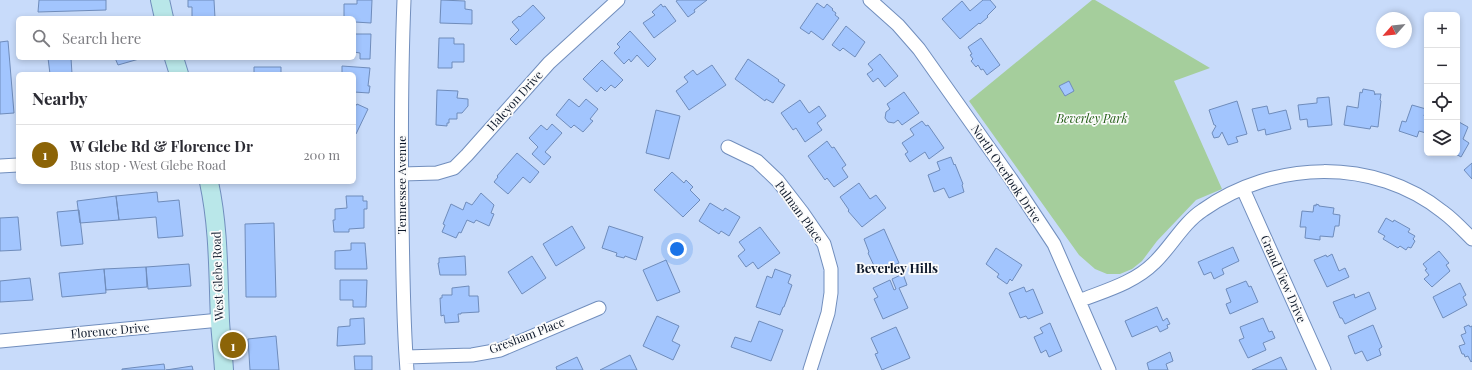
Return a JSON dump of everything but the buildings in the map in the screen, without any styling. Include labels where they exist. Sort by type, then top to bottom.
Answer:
[{"type":"main road","points":[[160,0],[164,16]]},
{"type":"main road","points":[[175,60],[178,72]]},
{"type":"main road","name":"West Glebe Road","points":[[209,184],[218,243],[220,320],[224,370]]},
{"type":"street","name":"Tennessee Avenue","points":[[404,0],[402,45],[402,174],[407,370]]},
{"type":"street","name":"Halcyon Drive","points":[[402,174],[437,173],[454,168],[549,63],[618,0]]},
{"type":"street","name":"North Overlook Drive","points":[[870,0],[898,25],[919,49],[1012,179],[1054,244],[1109,370]]},
{"type":"street","name":"Pulman Place","points":[[728,147],[756,161],[778,181],[824,244],[831,269],[832,293],[828,313],[810,370]]},
{"type":"street","points":[[0,166],[16,165]]},
{"type":"street","points":[[1079,301],[1136,277],[1154,264],[1186,225],[1201,211],[1215,202],[1253,183],[1278,176],[1302,172],[1328,171],[1353,174],[1375,178],[1398,186],[1422,198],[1443,212],[1472,240]]},
{"type":"street","name":"Grand View Drive","points":[[1243,189],[1324,370]]},
{"type":"street","name":"Gresham Place","points":[[406,357],[472,355],[500,350],[599,308]]},
{"type":"street","name":"Florence Drive","points":[[0,341],[220,320]]},
{"type":"green space","name":"Beverley Park","points":[[1092,0],[1095,0],[1210,68],[1174,81],[1222,189],[1196,200],[1157,241],[1142,261],[1132,269],[1120,274],[1107,274],[1095,269],[1079,255],[969,101]]},
{"type":"place","name":"W Glebe Rd & Florence Dr","points":[[233,345]]},
{"type":"district","name":"Beverley Hills","points":[[897,268]]}]
